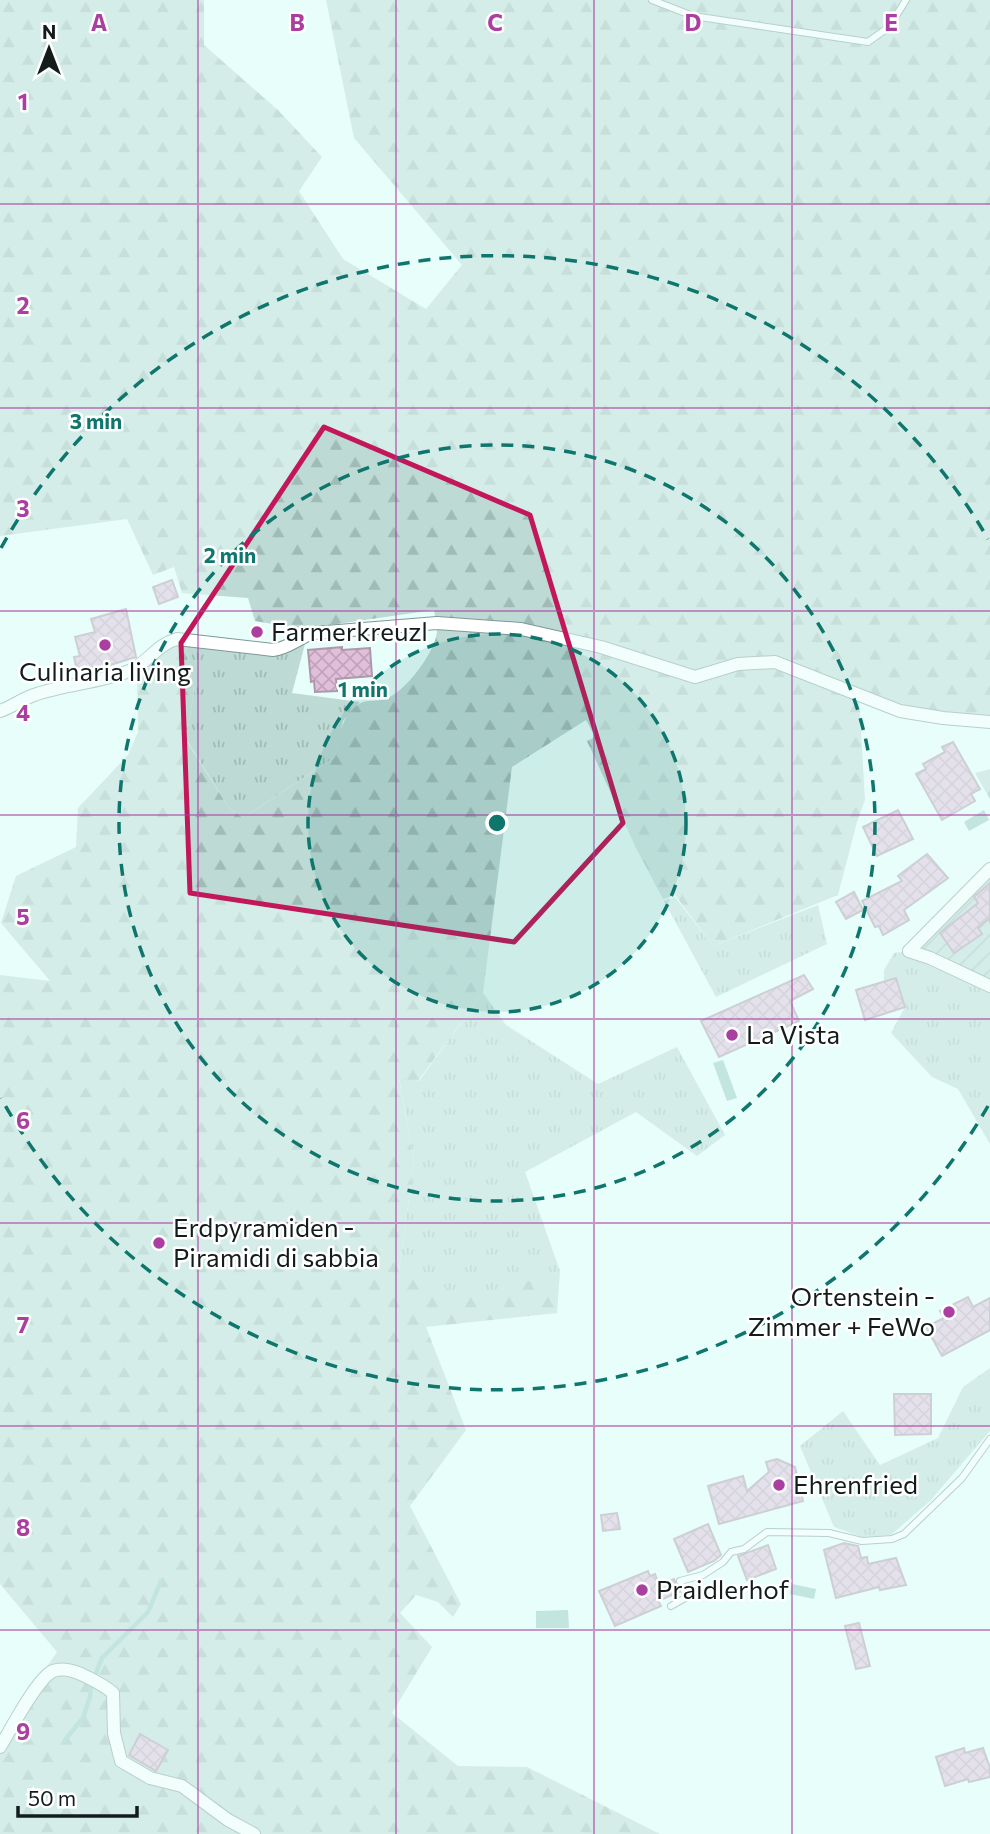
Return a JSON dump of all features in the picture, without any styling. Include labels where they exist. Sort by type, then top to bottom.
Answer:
[{"type":"street","points":[[0,711],[32,696],[128,671],[144,662],[165,642],[177,639],[258,650],[284,649],[299,637],[314,633],[460,623],[521,629],[601,647],[695,677],[738,664],[775,662],[900,711],[990,722]]},
{"type":"street","points":[[990,869],[909,951],[990,986]]},
{"type":"street","points":[[0,1747],[27,1702],[50,1672],[64,1669],[80,1674],[106,1686],[113,1693],[114,1733],[121,1761],[150,1778],[182,1786],[228,1820],[254,1834]]},
{"type":"lane","points":[[652,0],[693,16],[868,42],[889,27],[906,0]]},
{"type":"lane","points":[[671,1606],[687,1597],[680,1581],[703,1575],[723,1562],[732,1552],[744,1549],[767,1532],[829,1533],[862,1541],[892,1539],[904,1534],[962,1478],[990,1439]]},
{"type":"highlighted area","points":[[324,427],[530,515],[623,823],[514,942],[190,893],[181,643]]},
{"type":"green space","points":[[0,0],[204,0],[204,45],[278,110],[322,157],[299,191],[343,259],[426,309],[462,265],[354,138],[326,0],[990,0],[990,722],[943,718],[859,696],[865,800],[838,895],[713,946],[675,895],[663,899],[636,848],[587,741],[595,737],[586,720],[512,767],[483,993],[418,1081],[399,1079],[414,1161],[399,1272],[475,1298],[560,1271],[557,1313],[426,1327],[466,1430],[410,1506],[461,1604],[453,1617],[438,1602],[416,1595],[400,1613],[432,1647],[392,1713],[458,1766],[527,1767],[660,1834],[0,1834],[0,1734],[57,1652],[0,1584],[0,975],[50,981],[1,923],[16,876],[76,847],[78,808],[128,755],[138,732],[137,667],[166,644],[185,640],[194,692],[186,740],[229,808],[243,818],[335,757],[348,715],[362,702],[385,699],[401,689],[425,660],[437,632],[434,610],[302,629],[255,621],[248,598],[182,593],[174,567],[153,575],[127,519],[0,536]]},
{"type":"green space","points":[[185,640],[221,646],[305,644],[292,693],[360,702],[343,721],[335,757],[243,818],[229,808],[186,739],[194,692]]},
{"type":"green space","points":[[990,769],[990,799],[975,773]]},
{"type":"green space","points":[[990,869],[990,986],[909,951]]},
{"type":"green space","points":[[675,897],[713,946],[818,905],[827,944],[716,997],[664,901]]},
{"type":"green space","points":[[909,951],[990,986],[990,1144],[958,1089],[932,1077],[891,1033],[905,1007],[896,978],[884,981],[884,970],[894,953]]},
{"type":"green space","points":[[483,993],[506,1025],[598,1084],[677,1047],[725,1135],[697,1156],[636,1112],[525,1172],[560,1271],[475,1299],[399,1273],[414,1161],[399,1078],[419,1081]]},
{"type":"green space","points":[[990,1368],[990,1431],[930,1501],[891,1535],[862,1537],[834,1527],[800,1446],[843,1411],[880,1465],[938,1438],[963,1387]]},
{"type":"shaded area","points":[[984,810],[989,820],[969,831],[964,822]]},
{"type":"shaded area","points":[[723,1060],[737,1098],[727,1101],[713,1063]]},
{"type":"shaded area","points":[[792,1584],[816,1589],[814,1599],[790,1594]]},
{"type":"shaded area","points":[[568,1610],[569,1628],[536,1628],[536,1611]]},
{"type":"building","points":[[172,580],[178,597],[159,604],[153,587]]},
{"type":"building","points":[[126,609],[136,657],[78,675],[74,657],[80,656],[75,637],[95,632],[91,619]]},
{"type":"building","points":[[342,647],[342,650],[370,648],[372,676],[336,679],[337,691],[315,692],[314,681],[311,682],[308,650]]},
{"type":"building","points":[[953,742],[980,789],[971,794],[975,801],[942,820],[916,774],[926,769],[923,764],[945,752],[942,747]]},
{"type":"building","points":[[898,810],[913,839],[877,856],[863,827]]},
{"type":"building","points":[[927,854],[948,878],[904,910],[909,920],[883,935],[879,926],[875,927],[862,901],[902,881],[898,876]]},
{"type":"building","points":[[990,883],[990,922],[988,919],[978,928],[982,934],[954,953],[940,933],[978,903],[974,897]]},
{"type":"building","points":[[854,892],[863,910],[846,919],[836,902]]},
{"type":"building","points":[[804,975],[813,989],[790,1001],[799,1021],[719,1057],[701,1021]]},
{"type":"building","points":[[896,978],[905,1007],[865,1020],[856,990]]},
{"type":"building","points":[[968,1297],[973,1307],[990,1298],[990,1330],[942,1356],[926,1327],[944,1318],[940,1311]]},
{"type":"building","points":[[894,1394],[931,1394],[931,1434],[895,1435]]},
{"type":"building","points":[[777,1459],[795,1467],[803,1501],[719,1524],[708,1486],[743,1476],[747,1491],[769,1472],[766,1462]]},
{"type":"building","points":[[617,1513],[620,1529],[603,1531],[601,1515]]},
{"type":"building","points":[[708,1524],[721,1555],[714,1561],[688,1572],[674,1539]]},
{"type":"building","points":[[844,1543],[858,1546],[861,1558],[867,1557],[868,1564],[896,1558],[906,1585],[880,1590],[879,1587],[836,1598],[824,1550]]},
{"type":"building","points":[[768,1545],[776,1569],[747,1580],[738,1556]]},
{"type":"building","points":[[648,1571],[650,1576],[655,1574],[659,1585],[674,1579],[679,1592],[658,1601],[661,1606],[615,1626],[599,1591]]},
{"type":"building","points":[[859,1623],[870,1666],[856,1669],[845,1626]]},
{"type":"building","points":[[140,1734],[168,1750],[156,1771],[129,1755]]},
{"type":"building","points":[[964,1748],[965,1753],[983,1748],[990,1768],[990,1777],[969,1782],[968,1779],[945,1786],[936,1757]]},
{"type":"waterway","points":[[65,1740],[83,1718],[91,1685],[102,1658],[148,1612],[161,1581]]},
{"type":"place","name":"Farmerkreuzl","points":[[257,632]]},
{"type":"place","name":"Culinaria living","points":[[105,645]]},
{"type":"place","name":"La Vista","points":[[732,1035]]},
{"type":"place","name":"Erdpyramiden - Piramidi di sabbia","points":[[159,1243]]},
{"type":"place","name":"Ortenstein - Zimmer + FeWo","points":[[949,1312]]},
{"type":"place","name":"Ehrenfried","points":[[779,1485]]},
{"type":"place","name":"Praidlerhof","points":[[642,1590]]}]
